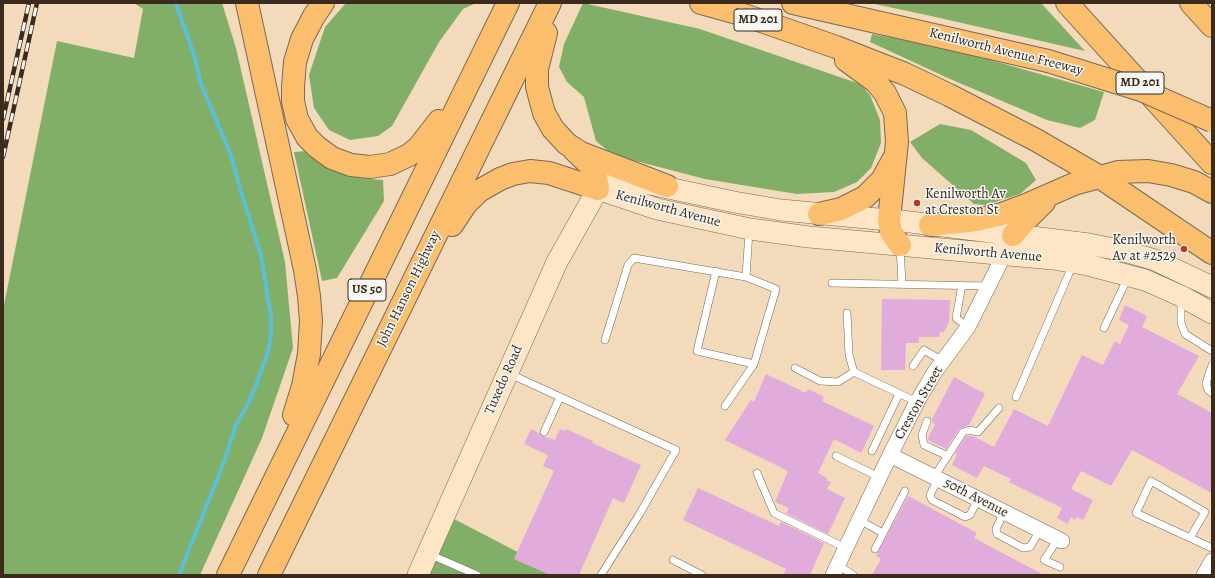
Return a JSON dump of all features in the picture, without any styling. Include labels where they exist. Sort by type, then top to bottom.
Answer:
[{"type":"main road","points":[[247,3],[305,270],[310,321],[309,354],[303,386],[254,520]]},
{"type":"main road","points":[[324,3],[312,20],[300,46],[294,71],[293,101],[297,119],[307,137],[322,152],[342,162],[370,168],[390,164],[409,155],[433,132],[480,60]]},
{"type":"main road","name":"US 50","points":[[228,575],[508,3]]},
{"type":"main road","name":"John Hanson Highway","points":[[269,575],[550,3]]},
{"type":"main road","points":[[404,299],[466,204],[479,191],[493,182],[513,174],[540,171],[559,175],[598,189],[596,177],[591,166],[560,137],[548,121],[541,104],[537,87],[539,59],[556,3]]},
{"type":"main road","name":"MD 201","points":[[701,3],[814,38],[905,74],[944,92],[1030,137],[1098,176],[1212,252]]},
{"type":"main road","name":"Kenilworth Avenue Freeway","points":[[793,3],[1048,61],[1141,90],[1212,121]]},
{"type":"main road","name":"MD 201","points":[[1067,3],[1212,163]]},
{"type":"main road","points":[[1191,3],[1212,26]]},
{"type":"main road","points":[[814,38],[858,68],[880,88],[895,113],[897,142],[889,220],[891,232],[900,245]]},
{"type":"main road","points":[[819,214],[850,205],[865,197],[874,189],[887,172],[894,158],[897,142]]},
{"type":"main road","points":[[574,150],[667,186]]},
{"type":"main road","points":[[930,225],[976,220],[1002,214],[1074,184],[1098,176],[1129,171],[1159,173],[1182,178],[1212,192]]},
{"type":"main road","name":"Kenilworth Avenue","points":[[598,189],[612,180],[626,179],[667,186],[734,202],[819,214],[889,220],[1084,243],[1124,251],[1166,265],[1212,287]]},
{"type":"main road","name":"Kenilworth Avenue","points":[[598,189],[657,209],[750,229],[809,237],[1004,254],[1074,262],[1129,275],[1181,296],[1212,313]]},
{"type":"main road","name":"Tuxedo Road","points":[[418,575],[557,262],[598,189]]},
{"type":"main road","points":[[1014,235],[1024,222],[1052,194]]},
{"type":"street","name":"Creston Street","points":[[836,570],[879,477],[917,402],[942,361],[968,327],[1014,235]]},
{"type":"street","name":"50th Avenue","points":[[890,455],[1060,540]]},
{"type":"street","points":[[1204,575],[1212,561]]},
{"type":"lane","points":[[746,276],[750,229]]},
{"type":"lane","points":[[900,245],[902,284]]},
{"type":"lane","points":[[605,340],[628,265],[634,258],[746,276],[776,289],[754,364],[725,406]]},
{"type":"lane","points":[[1016,397],[1074,262]]},
{"type":"lane","points":[[716,271],[697,351],[754,364]]},
{"type":"lane","points":[[1104,328],[1129,275]]},
{"type":"lane","points":[[832,283],[989,286]]},
{"type":"lane","points":[[962,285],[956,318],[968,327]]},
{"type":"lane","points":[[1181,296],[1181,323],[1185,334],[1212,352]]},
{"type":"lane","points":[[847,313],[849,356],[854,372],[917,402]]},
{"type":"lane","points":[[913,366],[924,350],[942,361]]},
{"type":"lane","points":[[1212,365],[1206,383],[1208,390],[1212,393]]},
{"type":"lane","points":[[795,368],[820,381],[838,382],[854,372]]},
{"type":"lane","points":[[508,373],[560,397],[577,403],[676,450],[639,515],[601,575]]},
{"type":"lane","points":[[872,451],[899,394]]},
{"type":"lane","points":[[544,432],[560,397]]},
{"type":"lane","points":[[978,499],[970,515],[965,517],[932,500],[930,494],[936,478],[963,432],[970,430],[978,432],[999,408]]},
{"type":"lane","points":[[927,421],[922,435],[924,445],[948,456]]},
{"type":"lane","points":[[836,456],[879,477]]},
{"type":"lane","points":[[757,473],[774,513],[846,548]]},
{"type":"lane","points":[[1190,538],[1205,512],[1151,481],[1136,513],[1190,538],[1212,548]]},
{"type":"lane","points":[[875,549],[905,491]]},
{"type":"lane","points":[[1004,512],[996,529],[996,534],[1023,548],[1030,547],[1040,530]]},
{"type":"lane","points":[[859,520],[884,533]]},
{"type":"lane","points":[[1060,540],[1044,560],[1060,567]]},
{"type":"lane","points":[[428,553],[477,575]]},
{"type":"lane","points":[[673,560],[702,575]]},
{"type":"lane","points":[[457,575],[461,568]]},
{"type":"lane","points":[[836,570],[853,575]]},
{"type":"green space","points":[[134,3],[222,3],[236,48],[285,262],[293,348],[262,438],[200,575],[3,575],[3,310],[57,41],[134,58],[143,9]]},
{"type":"green space","points":[[346,3],[476,3],[463,9],[439,42],[392,126],[378,136],[350,140],[329,130],[314,108],[309,75],[325,27]]},
{"type":"green space","points":[[583,3],[700,29],[860,84],[870,95],[880,120],[881,143],[871,168],[857,182],[834,192],[797,194],[705,179],[613,155],[596,141],[584,97],[567,82],[559,67],[564,44]]},
{"type":"green space","points":[[870,3],[1041,3],[1085,51],[931,16]]},
{"type":"green space","points":[[872,34],[951,49],[1104,92],[1095,120],[1080,128],[1047,120],[950,79],[870,42]]},
{"type":"green space","points":[[940,124],[971,130],[1026,163],[1036,180],[1020,194],[986,205],[974,204],[922,158],[910,142]]},
{"type":"green space","points":[[306,151],[336,171],[360,178],[383,180],[384,201],[337,278],[322,281],[294,152]]},
{"type":"green space","points":[[454,519],[562,575],[428,575]]},
{"type":"building","points":[[882,299],[950,300],[949,322],[944,332],[940,332],[939,337],[919,337],[919,343],[906,343],[905,370],[881,370]]},
{"type":"building","points":[[1125,305],[1147,316],[1142,327],[1199,356],[1177,394],[1212,413],[1212,493],[1132,450],[1111,486],[1081,471],[1071,489],[1093,500],[1083,520],[1077,517],[1075,520],[1071,517],[1068,524],[1057,518],[1062,508],[1009,482],[1011,479],[984,466],[977,478],[952,465],[957,454],[955,453],[966,436],[973,436],[994,447],[1014,409],[1048,426],[1082,355],[1103,365],[1115,341],[1120,344],[1129,325],[1119,320]]},
{"type":"building","points":[[766,374],[806,393],[808,389],[824,397],[822,401],[874,426],[861,453],[834,439],[818,473],[827,478],[826,480],[831,482],[827,489],[845,498],[828,534],[786,513],[789,508],[775,502],[788,471],[725,440],[751,400],[754,402]]},
{"type":"building","points":[[954,377],[985,394],[969,425],[959,429],[946,449],[928,440],[928,438],[935,424],[932,422],[932,419]]},
{"type":"building","points":[[531,429],[542,436],[555,440],[560,429],[565,431],[566,429],[593,441],[592,443],[641,465],[624,503],[613,498],[579,575],[550,575],[514,559],[554,471],[543,466],[548,455],[524,444]]},
{"type":"building","points":[[698,488],[779,526],[781,522],[824,543],[810,575],[783,575],[786,569],[683,520]]},
{"type":"building","points":[[908,496],[977,533],[974,538],[1044,575],[872,575],[881,559],[876,556]]},
{"type":"waterway","points":[[176,3],[194,55],[201,84],[231,155],[261,255],[271,317],[271,336],[268,352],[249,402],[236,425],[224,462],[179,575]]},
{"type":"railway","points":[[3,119],[29,3]]},
{"type":"railway","points":[[3,157],[37,3]]},
{"type":"place","name":"Kenilworth Av at Creston St","points":[[917,203]]},
{"type":"place","name":"Kenilworth Av at #2529","points":[[1184,249]]}]
